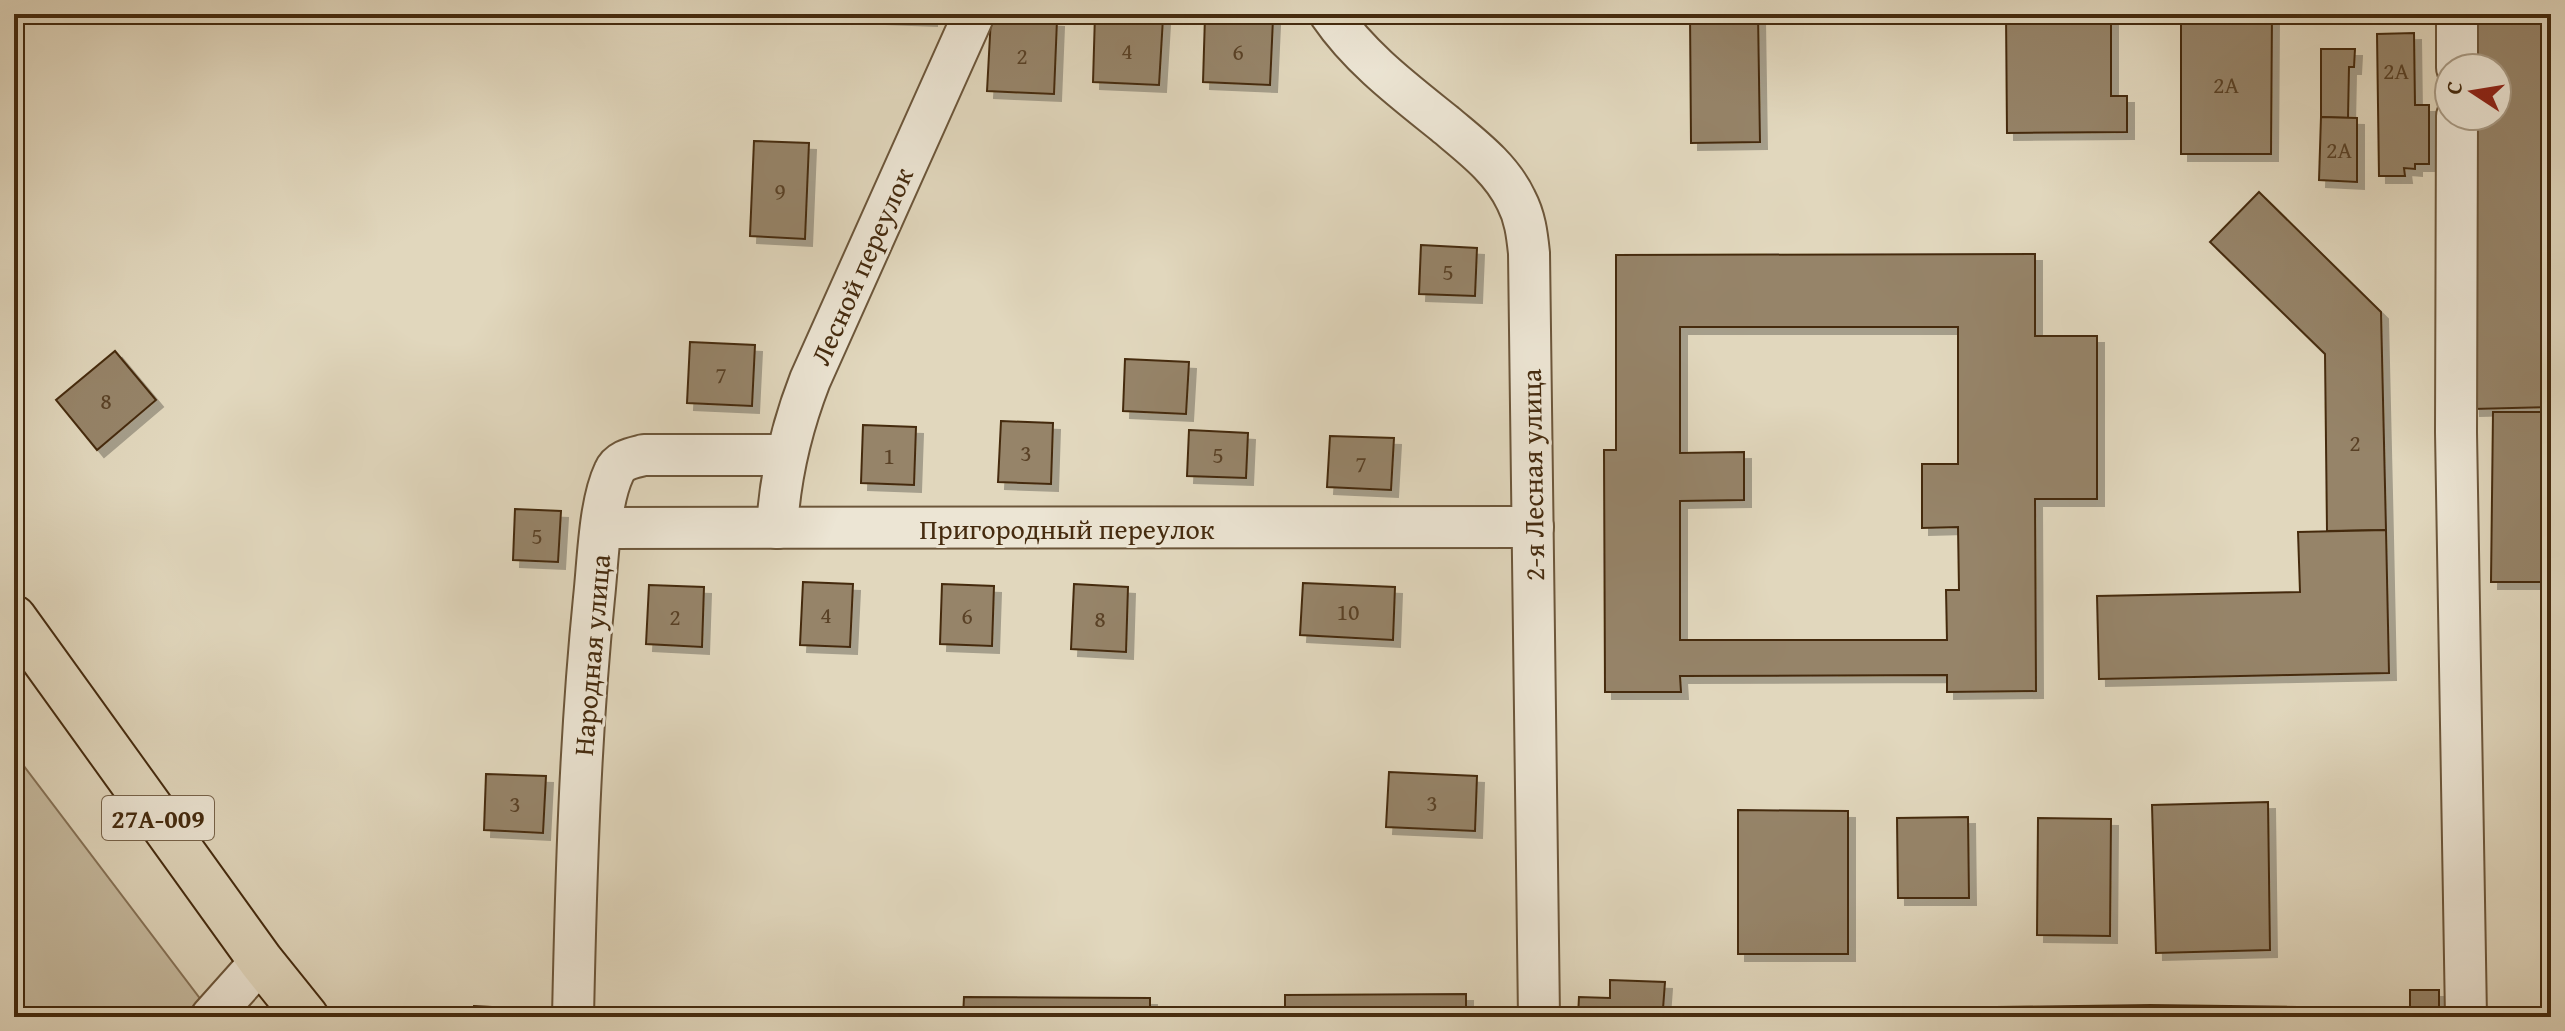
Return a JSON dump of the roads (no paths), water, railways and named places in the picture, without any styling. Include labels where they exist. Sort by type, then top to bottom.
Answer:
[{"type":"main road","name":"27А-009","points":[[14,618],[261,961],[306,1017]]},
{"type":"street","name":"Лесной переулок","points":[[777,528],[779,489],[795,418],[974,14]]},
{"type":"street","name":"2-я Лесная улица","points":[[1330,14],[1357,48],[1386,77],[1496,170],[1517,201],[1525,223],[1529,253],[1539,1017]]},
{"type":"street","points":[[2457,14],[2457,52]]},
{"type":"street","points":[[2457,132],[2456,432],[2466,1017]]},
{"type":"street","name":"Народная улица","points":[[573,1017],[583,728],[602,528],[607,492],[615,469],[627,459],[644,455],[785,455]]},
{"type":"street","name":"Пригородный переулок","points":[[602,528],[1533,527]]},
{"type":"street","points":[[211,1017],[261,961]]}]
